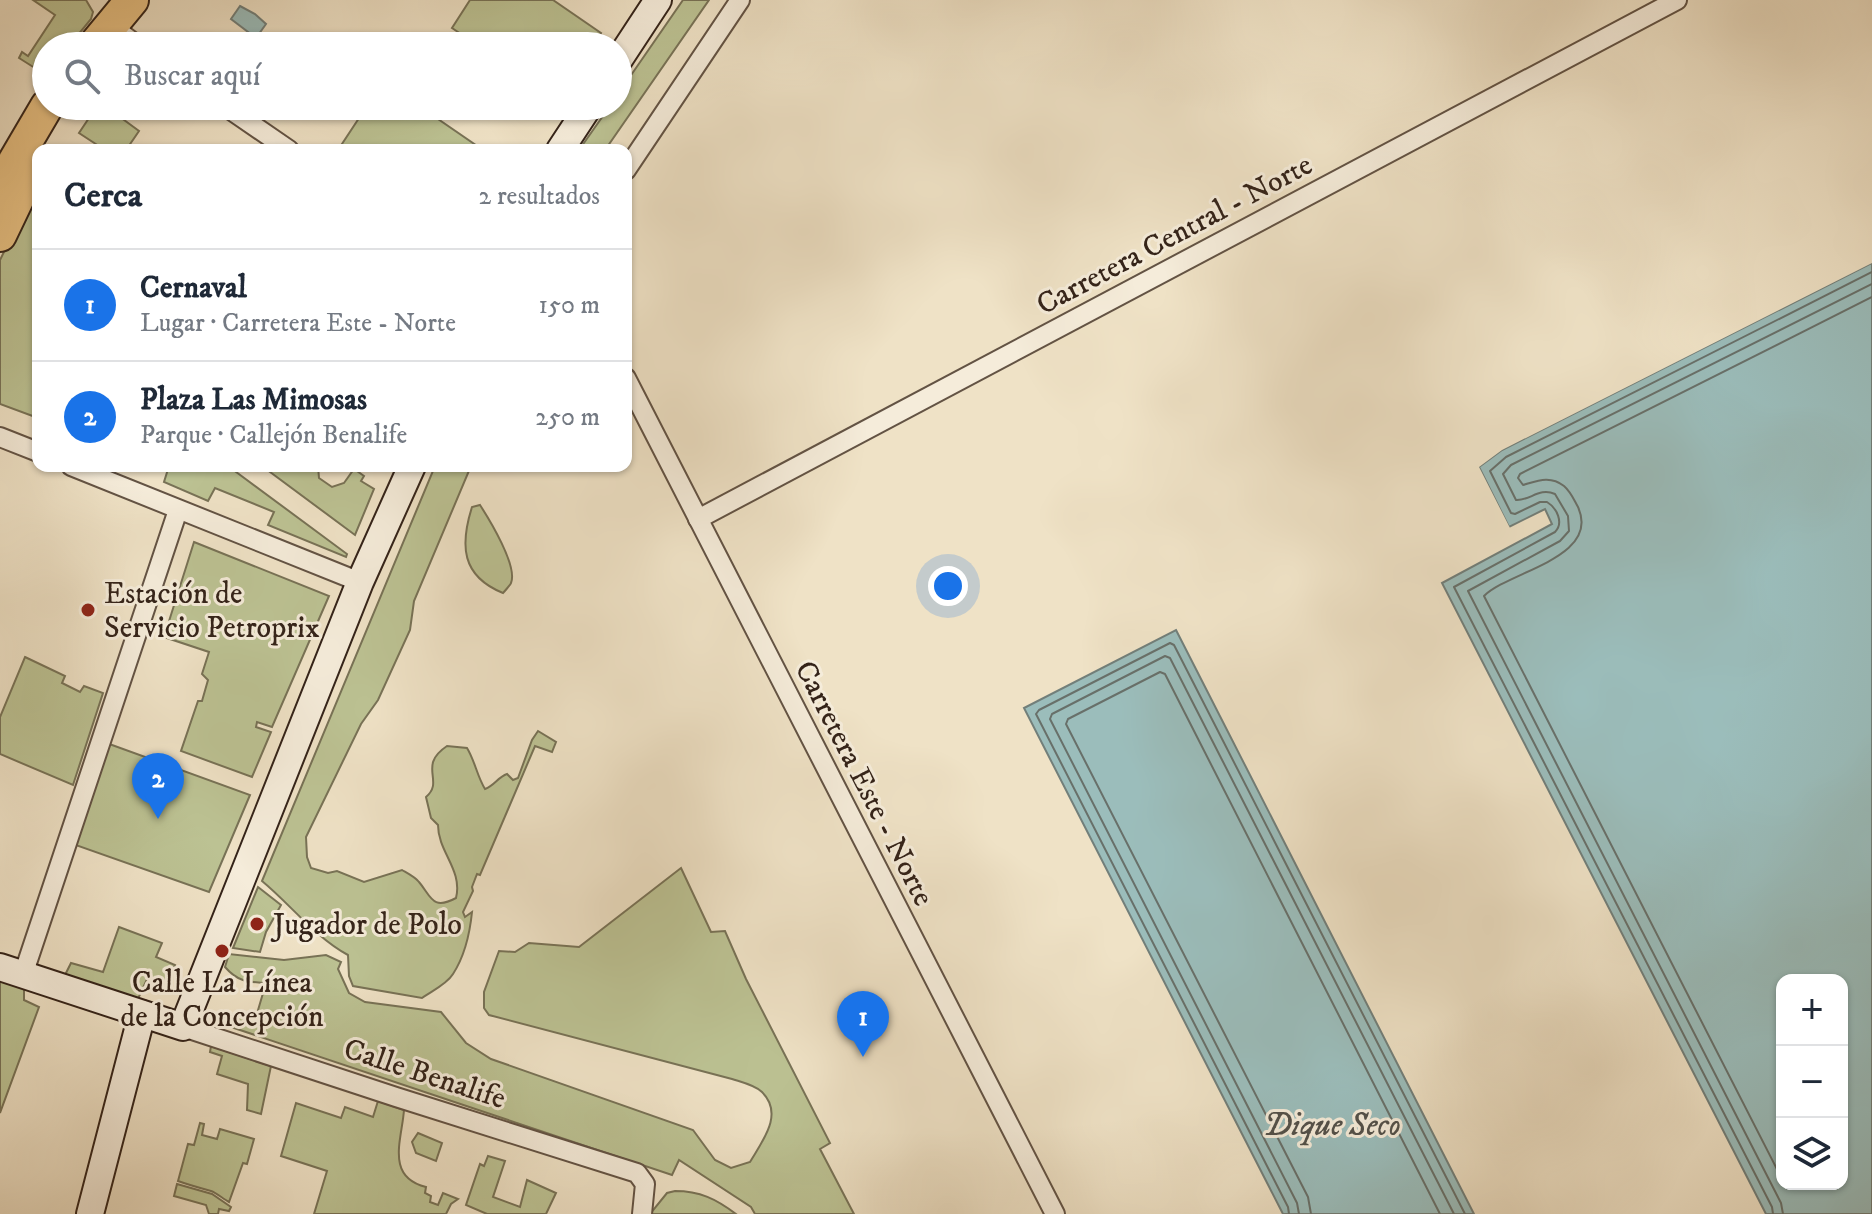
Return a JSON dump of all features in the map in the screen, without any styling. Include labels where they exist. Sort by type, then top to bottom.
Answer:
[{"type":"highway","points":[[0,186],[39,120]]},
{"type":"highway","points":[[46,144],[60,120]]},
{"type":"highway","points":[[0,235],[32,169]]},
{"type":"street","points":[[632,40],[658,0]]},
{"type":"street","points":[[632,161],[740,0]]},
{"type":"street","name":"Carretera Central - Norte","points":[[698,519],[1677,0]]},
{"type":"street","points":[[245,120],[280,144]]},
{"type":"street","points":[[564,144],[580,120]]},
{"type":"street","name":"Carretera Este - Norte","points":[[632,390],[1055,1214]]},
{"type":"street","points":[[0,437],[32,450]]},
{"type":"street","points":[[86,472],[360,582]]},
{"type":"street","points":[[183,1027],[360,582],[409,472]]},
{"type":"street","points":[[11,971],[178,510]]},
{"type":"street","name":"Calle Benalife","points":[[11,971],[637,1173],[645,1184],[642,1214]]},
{"type":"street","points":[[90,1214],[142,1014]]},
{"type":"green space","points":[[33,0],[86,0],[93,12],[80,32],[44,32],[55,15]]},
{"type":"green space","points":[[470,0],[553,0],[600,32],[458,32],[452,28]]},
{"type":"green space","points":[[683,0],[709,0],[632,111],[632,74]]},
{"type":"green space","points":[[32,50],[32,66],[19,58],[22,52],[28,56]]},
{"type":"green space","points":[[88,120],[124,120],[139,131],[130,144],[96,144],[79,133]]},
{"type":"green space","points":[[358,120],[439,120],[474,144],[342,144]]},
{"type":"green space","points":[[600,120],[626,120],[609,144],[583,144]]},
{"type":"green space","points":[[32,195],[32,416],[0,404],[0,260]]},
{"type":"green space","points":[[167,472],[236,472],[347,554],[346,557],[268,525],[274,512],[215,488],[208,501],[164,482]]},
{"type":"green space","points":[[270,472],[318,472],[319,478],[332,487],[344,483],[352,472],[364,476],[361,481],[374,489],[355,535]]},
{"type":"green space","points":[[432,472],[468,472],[414,601],[410,630],[378,700],[361,724],[306,837],[311,868],[328,873],[337,871],[364,882],[402,870],[417,880],[433,900],[448,902],[456,898],[456,879],[438,825],[431,818],[426,797],[433,785],[432,767],[438,753],[447,746],[467,748],[485,789],[507,774],[513,780],[518,778],[538,731],[556,742],[552,752],[535,746],[480,875],[477,874],[463,912],[465,917],[472,912],[468,936],[453,974],[422,998],[353,986],[348,955],[314,930],[262,881]]},
{"type":"green space","points":[[480,505],[502,543],[510,566],[511,583],[503,593],[479,578],[467,558],[468,521],[472,507]]},
{"type":"green space","points":[[194,542],[329,596],[272,727],[257,722],[256,727],[271,732],[252,777],[181,751],[208,680],[202,674],[209,652],[164,637]]},
{"type":"green space","points":[[25,657],[65,676],[62,683],[80,692],[84,686],[103,693],[73,785],[0,754],[0,717]]},
{"type":"green space","points":[[101,741],[250,795],[209,892],[67,842]]},
{"type":"green space","points":[[681,868],[711,932],[725,931],[746,979],[830,1143],[820,1149],[854,1214],[755,1214],[751,1207],[679,1160],[672,1175],[225,1025],[225,1017],[232,1014],[256,1017],[266,983],[234,976],[225,967],[229,954],[284,960],[326,955],[341,962],[338,969],[349,993],[365,1002],[441,1012],[466,1043],[491,1059],[693,1130],[715,1160],[731,1168],[750,1162],[771,1118],[768,1100],[756,1087],[489,1015],[484,1008],[484,992],[499,951],[515,952],[529,943],[579,947]]},
{"type":"green space","points":[[258,887],[281,905],[266,932],[260,952],[233,948]]},
{"type":"green space","points":[[119,927],[162,943],[156,957],[175,965],[167,984],[148,977],[137,1001],[64,977],[71,963],[103,972]]},
{"type":"green space","points":[[0,977],[24,985],[24,1000],[39,1007],[0,1113]]},
{"type":"green space","points":[[211,1046],[271,1066],[261,1114],[247,1110],[248,1084],[217,1074],[222,1056],[210,1052]]},
{"type":"green space","points":[[378,1101],[404,1110],[399,1156],[405,1175],[426,1187],[425,1193],[431,1196],[430,1202],[438,1205],[443,1193],[458,1199],[446,1214],[314,1214],[327,1171],[281,1156],[296,1103],[341,1118],[345,1107],[373,1117]]},
{"type":"green space","points":[[200,1123],[204,1124],[202,1135],[217,1139],[220,1129],[254,1139],[247,1164],[243,1163],[229,1202],[213,1192],[178,1181],[188,1144],[194,1145]]},
{"type":"green space","points":[[418,1133],[442,1143],[436,1161],[416,1153],[412,1142]]},
{"type":"green space","points":[[488,1156],[505,1161],[493,1197],[520,1207],[527,1180],[556,1193],[546,1214],[487,1214],[466,1205],[480,1164],[484,1166]]},
{"type":"green space","points":[[177,1184],[212,1194],[231,1207],[229,1211],[219,1209],[218,1214],[209,1214],[206,1205],[174,1196]]},
{"type":"green space","points":[[675,1191],[707,1197],[736,1214],[650,1214],[667,1193]]},
{"type":"water","points":[[240,6],[266,24],[260,32],[248,32],[231,19]]},
{"type":"water","points":[[1872,263],[1872,1214],[1766,1214],[1442,583],[1552,524],[1545,509],[1509,527],[1479,467],[1502,450]]},
{"type":"water","name":"Dique Seco","points":[[1176,630],[1474,1214],[1283,1214],[1024,708]]},
{"type":"pier","points":[[1872,259],[1872,263],[1502,450],[1479,467],[1511,530],[1506,529],[1475,467],[1499,446]]},
{"type":"place","name":"Estación de Servicio Petroprix","points":[[88,610]]},
{"type":"place","name":"Plaza Las Mimosas","points":[[158,819]]},
{"type":"place","name":"Jugador de Polo","points":[[257,924]]},
{"type":"place","name":"Calle La Línea de la Concepción","points":[[222,951]]},
{"type":"place","name":"Cernaval","points":[[863,1057]]}]
